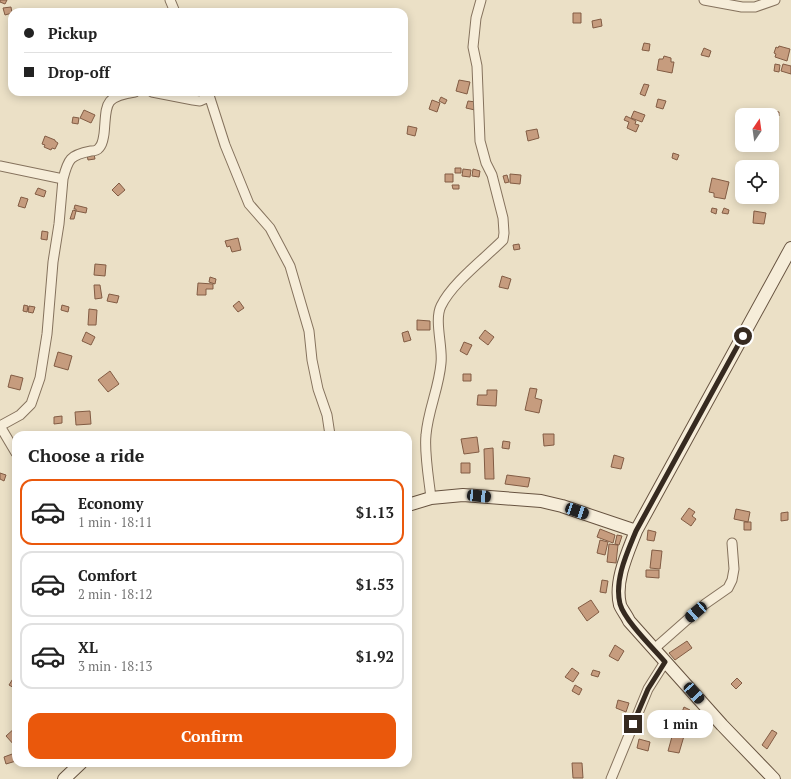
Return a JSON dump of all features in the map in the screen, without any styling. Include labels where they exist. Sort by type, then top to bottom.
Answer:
[{"type":"street","points":[[431,498],[425,436],[429,413],[438,387],[442,363],[438,320],[440,308],[446,296],[503,240],[504,233],[503,218],[492,175],[486,163],[480,141],[477,66],[473,47],[476,18],[481,0]]},
{"type":"street","points":[[704,0],[742,7],[754,7],[775,0]]},
{"type":"street","points":[[12,446],[0,426],[20,415],[32,404],[40,378],[47,334],[53,262],[59,224],[63,179],[67,165],[73,157],[98,150],[103,141],[108,104],[112,98],[116,96]]},
{"type":"street","points":[[172,96],[200,101],[206,96]]},
{"type":"street","points":[[209,96],[225,145],[249,204],[270,228],[290,266],[309,331],[312,360],[318,388],[327,415],[329,431]]},
{"type":"street","points":[[0,166],[63,179]]},
{"type":"street","points":[[774,779],[722,725],[630,621],[620,605],[620,580],[625,560],[636,531],[791,248]]},
{"type":"street","points":[[412,504],[431,498],[463,495],[541,501],[562,506],[636,531]]},
{"type":"street","points":[[654,649],[705,604],[728,588],[732,580],[734,569],[732,543]]},
{"type":"street","points":[[610,779],[648,689],[665,662]]},
{"type":"street","points":[[64,779],[77,767]]},
{"type":"building","points":[[0,0],[7,0],[5,4],[0,2]]},
{"type":"building","points":[[11,7],[11,8],[8,8],[8,14],[5,15],[3,8]]},
{"type":"building","points":[[573,13],[581,13],[581,23],[573,23]]},
{"type":"building","points":[[601,19],[602,26],[593,28],[592,21]]},
{"type":"building","points":[[644,43],[650,44],[649,51],[642,50]]},
{"type":"building","points":[[779,46],[790,49],[787,61],[775,57],[776,54],[774,53],[776,47],[778,48]]},
{"type":"building","points":[[704,48],[711,51],[709,57],[701,55]]},
{"type":"building","points":[[664,56],[671,58],[671,62],[674,62],[672,73],[657,70],[659,59],[663,59]]},
{"type":"building","points":[[775,64],[780,65],[779,72],[774,71]]},
{"type":"building","points":[[783,64],[791,66],[791,74],[781,71]]},
{"type":"building","points":[[459,80],[470,82],[467,94],[456,91]]},
{"type":"building","points":[[644,84],[649,85],[645,96],[640,94]]},
{"type":"building","points":[[441,97],[447,100],[445,104],[439,101]]},
{"type":"building","points":[[658,99],[666,101],[663,109],[656,107]]},
{"type":"building","points":[[432,100],[440,103],[437,112],[429,109]]},
{"type":"building","points":[[468,101],[476,102],[475,110],[466,108]]},
{"type":"building","points":[[84,110],[95,115],[91,123],[80,118]]},
{"type":"building","points":[[634,111],[645,115],[642,122],[631,118]]},
{"type":"building","points":[[626,116],[636,121],[635,124],[639,125],[636,132],[627,128],[629,122],[624,120]]},
{"type":"building","points":[[73,117],[79,118],[78,124],[72,123]]},
{"type":"building","points":[[408,126],[417,128],[415,136],[407,134]]},
{"type":"building","points":[[537,129],[539,138],[528,141],[526,131]]},
{"type":"building","points":[[45,136],[55,140],[58,143],[55,149],[52,148],[51,150],[44,147],[45,145],[42,144]]},
{"type":"building","points":[[673,153],[679,155],[677,160],[672,158]]},
{"type":"building","points":[[94,154],[95,159],[88,160],[87,155]]},
{"type":"building","points":[[455,168],[461,168],[461,173],[455,173]]},
{"type":"building","points":[[463,169],[471,170],[470,177],[462,176]]},
{"type":"building","points":[[473,169],[480,171],[479,177],[472,176]]},
{"type":"building","points":[[445,174],[453,174],[453,182],[445,182]]},
{"type":"building","points":[[510,174],[521,175],[520,184],[510,183]]},
{"type":"building","points":[[507,175],[509,182],[505,183],[503,176]]},
{"type":"building","points":[[712,178],[729,182],[725,199],[714,197],[714,193],[709,192]]},
{"type":"building","points":[[119,183],[125,190],[118,196],[112,190]]},
{"type":"building","points":[[452,185],[459,185],[459,189],[453,189]]},
{"type":"building","points":[[38,188],[46,191],[44,197],[35,194]]},
{"type":"building","points":[[21,197],[28,199],[25,208],[18,206]]},
{"type":"building","points":[[75,205],[87,208],[86,213],[76,211],[76,209],[74,209]]},
{"type":"building","points":[[712,208],[717,209],[716,214],[711,212]]},
{"type":"building","points":[[724,208],[729,210],[728,214],[722,213]]},
{"type":"building","points":[[73,210],[76,211],[74,219],[70,219]]},
{"type":"building","points":[[754,211],[766,213],[764,224],[753,223]]},
{"type":"building","points":[[42,231],[48,232],[47,240],[41,239]]},
{"type":"building","points":[[238,238],[241,250],[232,252],[230,246],[227,247],[225,241]]},
{"type":"building","points":[[519,244],[520,249],[514,250],[513,245]]},
{"type":"building","points":[[95,264],[106,265],[105,276],[94,275]]},
{"type":"building","points":[[502,276],[511,279],[508,289],[499,287]]},
{"type":"building","points":[[210,277],[216,279],[215,284],[209,282]]},
{"type":"building","points":[[198,283],[213,284],[213,289],[206,289],[206,295],[197,295]]},
{"type":"building","points":[[94,285],[100,285],[102,298],[95,299]]},
{"type":"building","points":[[109,294],[119,296],[117,303],[107,301]]},
{"type":"building","points":[[239,301],[244,308],[238,312],[233,306]]},
{"type":"building","points":[[24,305],[28,306],[27,312],[23,311]]},
{"type":"building","points":[[62,305],[69,307],[68,312],[61,310]]},
{"type":"building","points":[[29,306],[35,307],[33,313],[28,312]]},
{"type":"building","points":[[89,309],[97,310],[96,325],[88,325]]},
{"type":"building","points":[[417,320],[430,321],[430,330],[417,330]]},
{"type":"building","points":[[485,330],[494,337],[488,345],[479,338]]},
{"type":"building","points":[[408,331],[411,340],[404,342],[402,333]]},
{"type":"building","points":[[86,332],[95,337],[91,345],[82,341]]},
{"type":"building","points":[[464,342],[472,345],[467,355],[460,351]]},
{"type":"building","points":[[58,352],[72,356],[68,370],[54,366]]},
{"type":"building","points":[[110,371],[119,384],[108,392],[98,380]]},
{"type":"building","points":[[463,374],[471,374],[471,381],[463,381]]},
{"type":"building","points":[[11,375],[23,378],[20,390],[8,387]]},
{"type":"building","points":[[530,388],[537,389],[535,398],[542,400],[539,413],[525,410]]},
{"type":"building","points":[[487,390],[497,390],[496,406],[477,405],[478,395],[487,395]]},
{"type":"building","points":[[90,411],[91,424],[76,425],[75,412]]},
{"type":"building","points":[[62,416],[62,423],[54,424],[54,417]]},
{"type":"building","points":[[543,434],[554,434],[554,445],[544,446]]},
{"type":"building","points":[[477,437],[479,452],[464,454],[461,439]]},
{"type":"building","points":[[503,441],[510,442],[509,449],[502,448]]},
{"type":"building","points":[[493,448],[494,479],[485,479],[484,449]]},
{"type":"building","points":[[614,455],[624,458],[621,469],[611,467]]},
{"type":"building","points":[[461,463],[470,463],[470,473],[461,473]]},
{"type":"building","points":[[0,473],[6,475],[4,481],[0,479]]},
{"type":"building","points":[[507,475],[530,478],[528,487],[505,484]]},
{"type":"building","points":[[689,508],[695,512],[692,516],[696,519],[691,526],[681,519]]},
{"type":"building","points":[[736,509],[750,512],[748,522],[734,519]]},
{"type":"building","points":[[788,512],[788,520],[781,521],[781,513]]},
{"type":"building","points":[[744,522],[751,522],[751,530],[744,530]]},
{"type":"building","points":[[600,529],[615,535],[613,543],[597,537]]},
{"type":"building","points":[[648,530],[656,532],[654,541],[647,540]]},
{"type":"building","points":[[617,535],[622,536],[619,545],[615,544]]},
{"type":"building","points":[[600,540],[608,542],[605,555],[597,553]]},
{"type":"building","points":[[609,544],[618,545],[616,563],[607,562]]},
{"type":"building","points":[[652,550],[662,551],[660,569],[650,568]]},
{"type":"building","points":[[646,570],[659,570],[659,578],[646,577]]},
{"type":"building","points":[[602,580],[608,581],[606,593],[600,592]]},
{"type":"building","points":[[591,600],[599,612],[587,621],[578,608]]},
{"type":"building","points":[[687,641],[692,648],[675,660],[669,653]]},
{"type":"building","points":[[615,645],[624,651],[618,661],[609,656]]},
{"type":"building","points":[[572,668],[579,673],[573,682],[565,677]]},
{"type":"building","points":[[593,670],[600,672],[598,677],[591,675]]},
{"type":"building","points":[[737,678],[742,683],[736,689],[731,684]]},
{"type":"building","points":[[575,685],[582,689],[579,695],[572,691]]},
{"type":"building","points":[[618,700],[629,703],[626,712],[616,708]]},
{"type":"building","points":[[684,707],[690,710],[686,719],[680,717]]},
{"type":"building","points":[[772,730],[777,733],[767,749],[762,745]]},
{"type":"building","points":[[12,731],[12,743],[6,736]]},
{"type":"building","points":[[673,733],[684,736],[679,753],[668,751]]},
{"type":"building","points":[[639,739],[650,742],[648,751],[637,748]]},
{"type":"building","points":[[12,754],[12,762],[6,764],[4,757]]},
{"type":"building","points":[[572,763],[582,763],[583,778],[573,778]]},
{"type":"route","points":[[633,724],[648,689],[665,662],[630,621],[620,605],[620,580],[625,560],[636,531],[743,336]]}]
